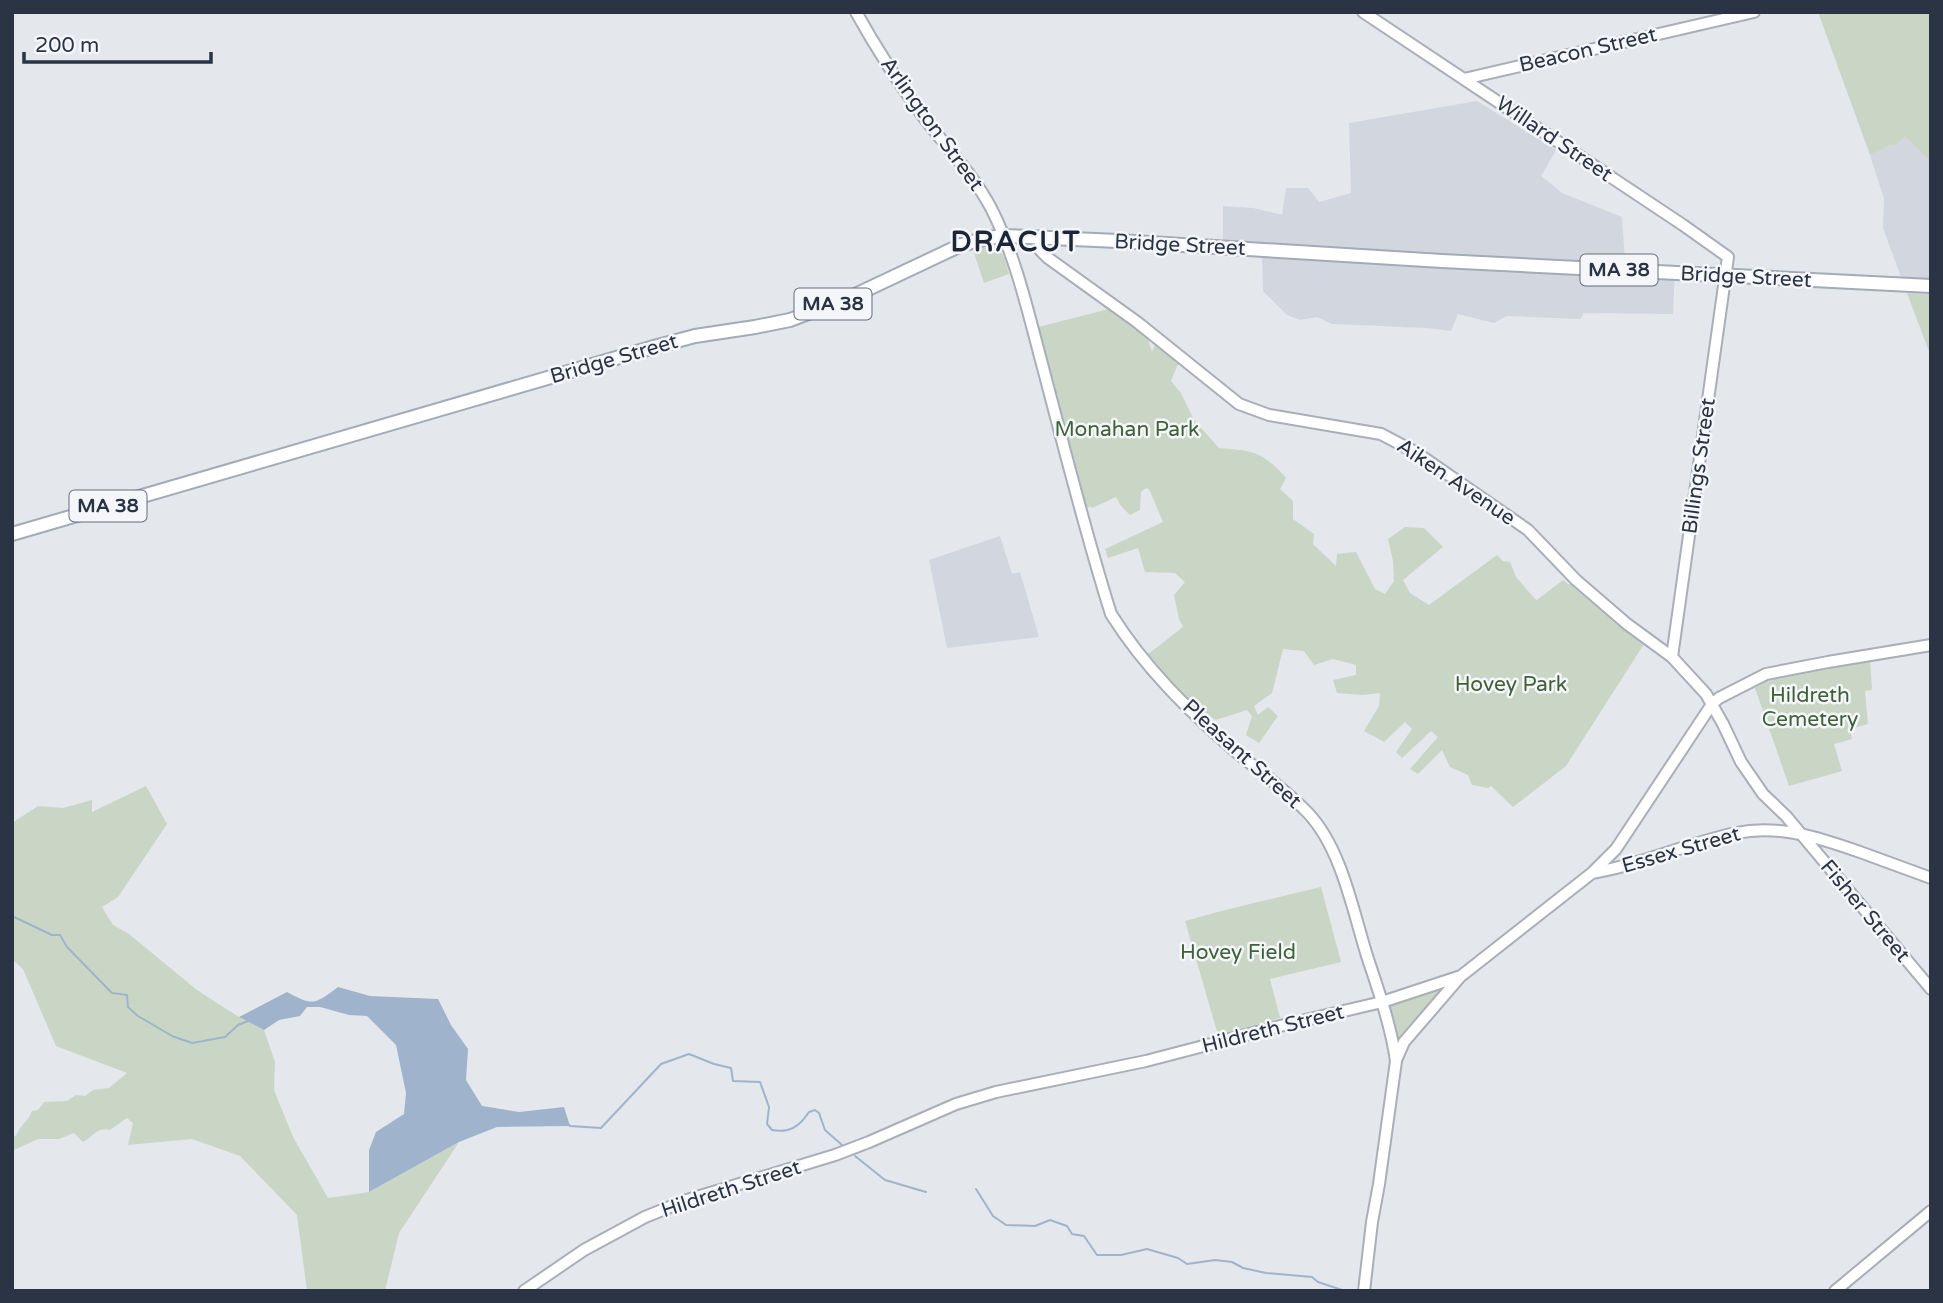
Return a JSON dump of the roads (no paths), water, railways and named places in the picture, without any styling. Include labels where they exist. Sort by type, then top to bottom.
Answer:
[{"type":"main road","name":"Bridge Street","points":[[12,534],[654,347],[695,336],[790,320],[851,297],[961,245],[987,238],[1004,236],[1931,286]]},
{"type":"street","name":"Arlington Street","points":[[856,12],[921,114],[973,179],[1004,236]]},
{"type":"street","name":"Willard Street","points":[[1363,12],[1728,257],[1726,276]]},
{"type":"street","name":"Beacon Street","points":[[1464,79],[1754,12]]},
{"type":"street","name":"Pleasant Street","points":[[1004,236],[1013,260],[1111,614],[1147,666],[1181,701],[1309,814],[1327,840],[1343,879],[1394,1042],[1396,1061],[1364,1291]]},
{"type":"street","name":"Aiken Avenue","points":[[1040,238],[1040,250],[1048,258],[1137,322],[1239,404],[1269,415],[1359,429],[1395,440],[1528,530],[1576,580],[1627,624],[1672,657],[1706,694],[1743,765],[1763,794],[1786,816],[1798,833]]},
{"type":"street","name":"Billings Street","points":[[1672,657],[1726,276]]},
{"type":"street","name":"Hildreth Street","points":[[524,1291],[584,1250],[645,1217],[687,1200],[835,1156],[956,1104],[996,1092],[1103,1071],[1382,1002],[1461,976],[1592,873],[1621,842],[1712,704],[1719,698],[1766,674],[1931,645]]},
{"type":"street","name":"Essex Street","points":[[1592,873],[1620,868],[1736,832],[1768,830],[1812,836],[1931,878]]},
{"type":"street","name":"Fisher Street","points":[[1798,833],[1931,989]]},
{"type":"street","points":[[1396,1061],[1404,1042],[1461,976]]},
{"type":"street","points":[[1837,1290],[1931,1211]]},
{"type":"water","points":[[338,987],[370,996],[438,999],[451,1025],[468,1049],[466,1080],[482,1106],[519,1112],[564,1107],[570,1126],[497,1127],[459,1142],[369,1192],[369,1150],[376,1132],[404,1114],[406,1093],[396,1045],[367,1016],[349,1015],[320,1007],[307,1007],[300,1016],[279,1020],[264,1030],[239,1017],[287,992],[313,1002]]},
{"type":"waterway","points":[[12,916],[52,935],[60,935],[67,947],[112,993],[127,995],[128,1007],[172,1036],[192,1043],[225,1037],[238,1025],[248,1021]]},
{"type":"waterway","points":[[569,1125],[601,1128],[661,1064],[689,1054],[731,1068],[733,1081],[760,1082],[769,1107],[767,1124],[772,1130],[784,1131],[793,1128],[802,1122],[809,1112],[815,1110],[819,1113],[825,1130],[842,1145]]},
{"type":"waterway","points":[[855,1156],[885,1180],[926,1192]]},
{"type":"waterway","points":[[976,1189],[993,1216],[1006,1225],[1035,1226],[1050,1220],[1067,1226],[1072,1234],[1084,1236],[1097,1255],[1121,1255],[1147,1249],[1178,1258],[1187,1264],[1215,1260],[1232,1262],[1243,1268],[1266,1273],[1312,1277],[1318,1282],[1345,1291]]},
{"type":"district","name":"DRACUT","points":[[1016,242]]},
{"type":"park label","name":"Monahan Park","points":[[1127,429]]},
{"type":"park label","name":"Hovey Park","points":[[1511,684]]},
{"type":"park label","name":"Hildreth Cemetery","points":[[1810,707]]},
{"type":"park label","name":"Hovey Field","points":[[1238,952]]}]
